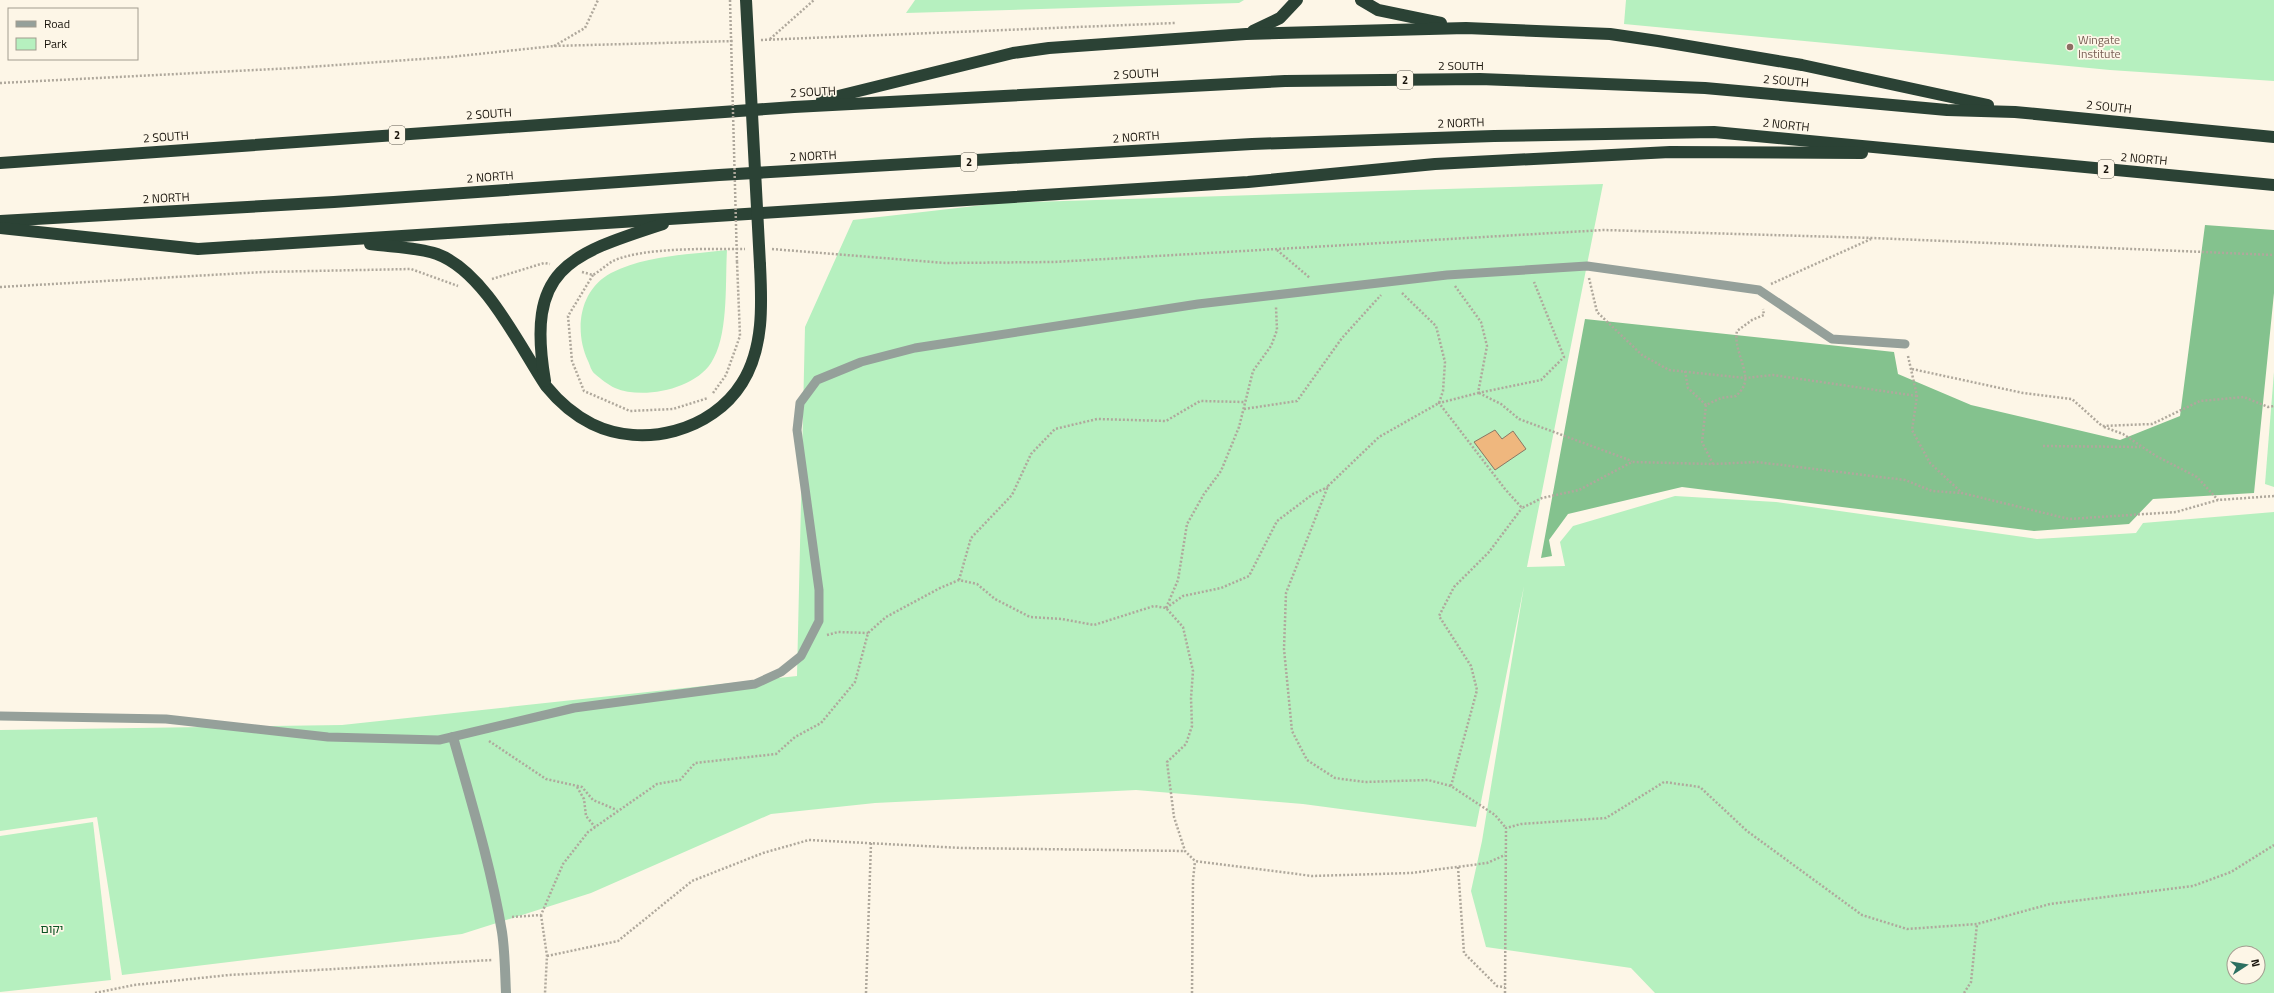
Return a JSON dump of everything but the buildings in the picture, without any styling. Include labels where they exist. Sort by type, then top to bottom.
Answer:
[{"type":"highway","points":[[342,240],[420,250],[437,254],[452,262],[478,282],[546,386],[574,414],[592,424],[611,432],[633,435],[654,435],[674,432],[715,412],[729,400],[743,382],[752,364],[758,342],[761,318],[760,265],[746,0]]},
{"type":"highway","points":[[1246,34],[1280,18],[1297,0]]},
{"type":"highway","points":[[1361,0],[1378,10],[1398,16],[1466,28]]},
{"type":"highway","points":[[794,107],[1013,53],[1076,46],[1246,34],[1466,28],[1610,34],[1658,40],[1802,65],[2015,112]]},
{"type":"highway","name":"2 SOUTH","points":[[0,163],[794,107],[1285,81],[1480,79],[1705,88],[1947,110],[2015,112],[2274,137]]},
{"type":"highway","name":"2 NORTH","points":[[0,221],[342,201],[719,175],[1260,144],[1494,136],[1714,132],[2274,185]]},
{"type":"highway","points":[[0,228],[198,249],[1248,182],[1435,164],[1654,153],[1938,154]]},
{"type":"highway","points":[[546,386],[539,343],[540,313],[551,284],[565,268],[590,251],[618,239],[681,218]]},
{"type":"street","points":[[453,737],[478,825],[499,917],[505,959],[506,993]]},
{"type":"lane","points":[[0,716],[166,719],[328,737],[439,740],[574,708],[755,684],[781,672],[801,656],[819,621],[819,590],[797,430],[800,404],[817,380],[861,362],[915,348],[1198,304],[1391,283],[1447,275],[1587,266],[1715,282],[1759,290],[1832,339],[1905,344]]},
{"type":"path","points":[[554,46],[585,28],[598,0]]},
{"type":"path","points":[[730,0],[737,262],[740,336],[726,375],[709,398],[673,409],[630,411],[584,391],[572,361],[568,316],[593,275],[614,261],[637,254],[699,249],[752,249]]},
{"type":"path","points":[[770,40],[814,0]]},
{"type":"path","points":[[754,40],[1166,22],[1181,24]]},
{"type":"path","points":[[0,83],[302,68],[450,57],[554,46],[738,40]]},
{"type":"path","points":[[767,249],[945,263],[1054,262],[1604,230],[1873,238],[2274,255]]},
{"type":"path","points":[[1706,405],[1721,398],[1736,396],[1744,385],[1745,378],[1735,340],[1737,331],[1752,320],[1764,315],[1759,290],[1873,238]]},
{"type":"path","points":[[1277,249],[1324,290]]},
{"type":"path","points":[[0,287],[176,276],[411,269],[461,287],[544,263],[593,275]]},
{"type":"path","points":[[1587,266],[1597,312],[1642,355],[1669,370],[1745,378],[1773,375],[1917,396]]},
{"type":"path","points":[[1166,608],[1183,596],[1221,588],[1249,576],[1276,521],[1313,494],[1328,486],[1379,437],[1439,403],[1541,380],[1564,357],[1529,269]]},
{"type":"path","points":[[1447,275],[1481,322],[1487,346],[1478,393]]},
{"type":"path","points":[[1244,409],[1297,401],[1342,338],[1391,283],[1436,326],[1445,362],[1443,391],[1439,403]]},
{"type":"path","points":[[1166,608],[1178,580],[1187,524],[1204,494],[1221,471],[1240,427],[1244,402],[1253,371],[1271,346],[1277,330],[1276,296]]},
{"type":"path","points":[[1905,344],[1917,396],[1912,430],[1930,463],[1962,494]]},
{"type":"path","points":[[1912,369],[2022,394],[2072,400],[2102,426],[2122,434],[2141,447],[2198,476],[2218,500]]},
{"type":"path","points":[[1685,371],[1688,388],[1706,405]]},
{"type":"path","points":[[1478,393],[1501,404],[1519,419],[1632,462],[1713,464],[1765,463],[1905,480],[1932,491],[1962,494],[2069,519],[2176,512],[2218,500],[2274,496]]},
{"type":"path","points":[[2102,426],[2152,424],[2200,401],[2244,397],[2268,407],[2274,406]]},
{"type":"path","points":[[959,580],[971,538],[1012,495],[1031,454],[1055,429],[1097,419],[1166,421],[1200,401],[1244,402]]},
{"type":"path","points":[[1439,403],[1505,489],[1522,508]]},
{"type":"path","points":[[1706,405],[1702,442],[1713,464]]},
{"type":"path","points":[[2043,446],[2141,447]]},
{"type":"path","points":[[1451,786],[1476,690],[1471,666],[1439,616],[1454,588],[1489,552],[1522,508],[1542,498],[1579,490],[1632,462]]},
{"type":"path","points":[[1328,486],[1286,593],[1284,649],[1292,731],[1307,760],[1335,778],[1364,782],[1428,780],[1451,786],[1496,815],[1506,828],[1505,993]]},
{"type":"path","points":[[545,993],[547,956],[541,915],[563,864],[588,832],[657,784],[680,780],[695,763],[776,754],[795,736],[821,723],[855,682],[868,632],[886,617],[940,588],[959,580],[977,584],[995,599],[1030,617],[1062,619],[1094,625],[1154,606],[1166,608],[1183,627],[1193,671],[1191,698],[1192,726],[1186,744],[1167,762],[1174,817],[1184,851],[1195,861],[1312,876],[1411,873],[1487,863],[1505,855]]},
{"type":"path","points":[[811,639],[838,632],[868,632]]},
{"type":"path","points":[[475,731],[546,779],[582,787],[593,800],[618,810]]},
{"type":"path","points":[[1506,828],[1520,824],[1606,818],[1664,782],[1700,787],[1747,831],[1862,915],[1906,929],[1977,924],[2050,904],[2194,886],[2231,872],[2274,845]]},
{"type":"path","points":[[577,786],[584,799],[586,816],[595,827]]},
{"type":"path","points":[[547,956],[618,940],[692,881],[763,853],[809,840],[962,848],[1184,851]]},
{"type":"path","points":[[866,993],[871,843]]},
{"type":"path","points":[[1192,993],[1193,880],[1195,861]]},
{"type":"path","points":[[1458,867],[1464,953],[1497,986],[1505,987]]},
{"type":"path","points":[[499,917],[541,915]]},
{"type":"path","points":[[1964,993],[1971,982],[1977,924]]},
{"type":"path","points":[[95,993],[134,985],[229,975],[505,959]]},
{"type":"green space","points":[[915,0],[1244,0],[1239,3],[906,13]]},
{"type":"green space","name":"Wingate Institute","points":[[1626,0],[2274,0],[2274,81],[2110,70],[1624,24]]},
{"type":"green space","points":[[1603,184],[1527,567],[1565,566],[1560,542],[1573,526],[1675,496],[1776,502],[2037,539],[2136,533],[2143,523],[2274,512],[2274,993],[1655,993],[1631,968],[1486,947],[1471,891],[1482,841],[1524,586],[1476,827],[1303,804],[1136,790],[875,803],[771,814],[591,893],[462,934],[122,975],[97,817],[0,831],[0,730],[342,725],[797,676],[805,327],[853,220],[1001,203]]},
{"type":"green space","points":[[2205,225],[2274,230],[2274,293],[2254,493],[2153,499],[2129,524],[2034,531],[1682,487],[1568,514],[1549,540],[1552,556],[1541,558],[1585,319],[1894,352],[1898,374],[1971,405],[2120,440],[2180,416]]},
{"type":"green space","points":[[727,250],[725,309],[721,339],[717,352],[711,363],[703,372],[693,380],[681,386],[667,390],[639,393],[615,388],[594,373],[584,349],[581,337],[581,324],[582,312],[586,300],[600,280],[625,267],[653,259]]},
{"type":"green space","points":[[2274,372],[2274,487],[2265,484]]},
{"type":"green space","name":"יקום","points":[[93,822],[111,980],[0,992],[0,836]]},
{"type":"place","name":"Wingate Institute","points":[[2070,47]]}]
